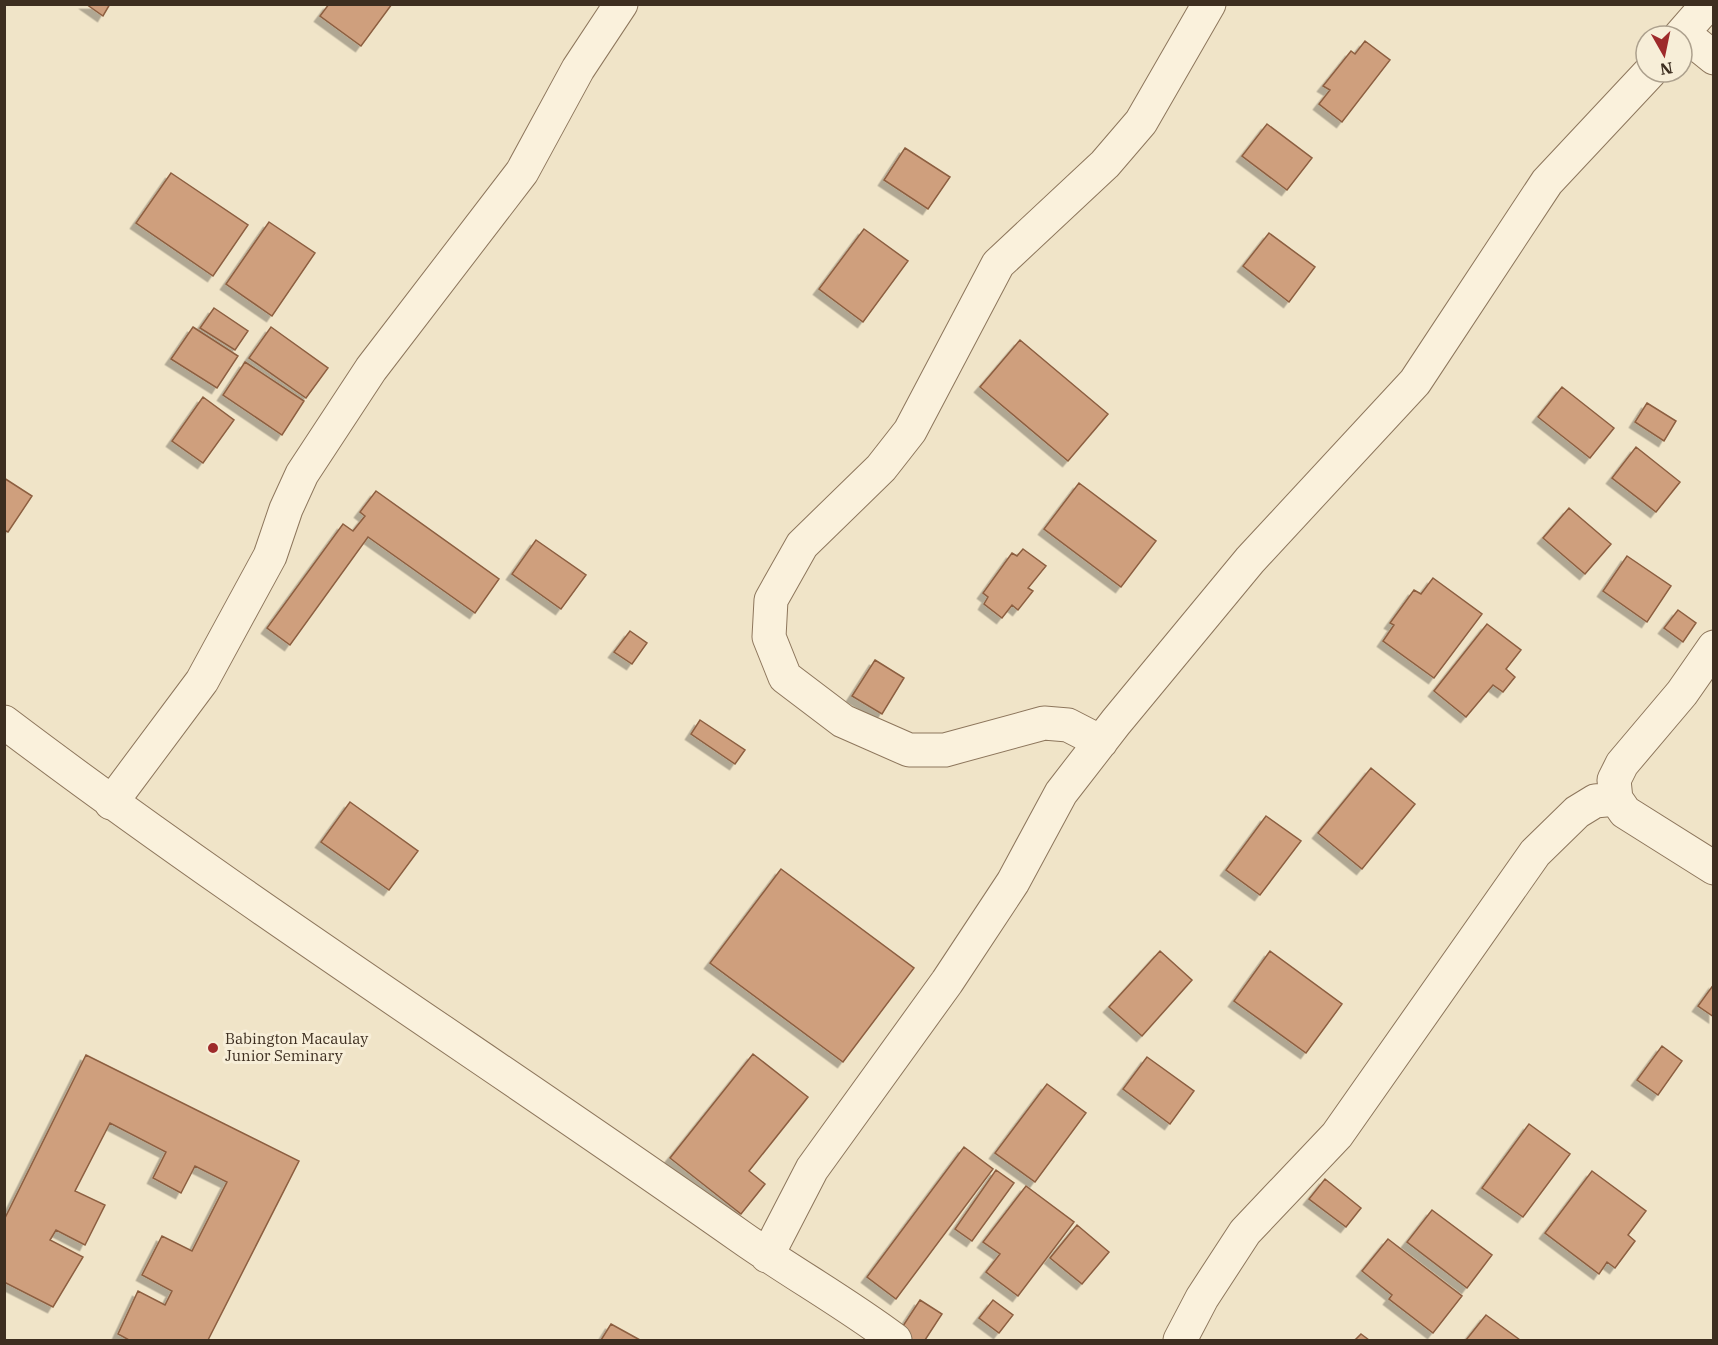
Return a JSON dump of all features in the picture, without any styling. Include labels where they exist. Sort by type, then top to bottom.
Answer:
[{"type":"street","points":[[111,803],[202,681],[270,556],[286,509],[302,474],[371,369],[522,172],[578,69],[621,4]]},
{"type":"street","points":[[1101,742],[1068,725],[1044,723],[945,750],[909,750],[843,721],[784,677],[769,637],[771,600],[802,545],[881,468],[909,431],[998,264],[1105,165],[1141,122],[1209,4]]},
{"type":"street","points":[[1689,19],[1713,58]]},
{"type":"street","points":[[767,1256],[812,1169],[947,982],[1013,882],[1061,793],[1250,560],[1415,382],[1547,182],[1639,84]]},
{"type":"street","points":[[1713,647],[1682,693],[1622,764],[1614,780],[1616,799],[1625,812],[1713,868]]},
{"type":"street","points":[[4,722],[111,803],[558,1108],[767,1256],[895,1341]]},
{"type":"street","points":[[1180,1341],[1202,1298],[1245,1232],[1337,1135],[1535,853],[1577,812],[1595,801],[1616,799]]},
{"type":"building","points":[[86,4],[110,4],[103,16]]},
{"type":"building","points":[[329,4],[392,4],[361,46],[320,16]]},
{"type":"building","points":[[1365,41],[1390,60],[1342,122],[1319,104],[1330,90],[1323,86],[1351,51],[1355,54]]},
{"type":"building","points":[[1267,124],[1312,158],[1287,190],[1242,156]]},
{"type":"building","points":[[905,148],[950,177],[928,209],[884,180]]},
{"type":"building","points":[[171,173],[248,225],[213,276],[136,223]]},
{"type":"building","points":[[269,222],[315,253],[272,316],[226,284]]},
{"type":"building","points":[[864,229],[908,261],[863,322],[819,289]]},
{"type":"building","points":[[1269,233],[1315,267],[1289,302],[1243,266]]},
{"type":"building","points":[[214,308],[248,331],[235,350],[200,328]]},
{"type":"building","points":[[193,327],[238,356],[217,388],[171,359]]},
{"type":"building","points":[[271,327],[328,368],[306,398],[249,358]]},
{"type":"building","points":[[1020,340],[1108,414],[1068,461],[980,387]]},
{"type":"building","points":[[245,362],[304,401],[282,435],[223,395]]},
{"type":"building","points":[[1562,387],[1614,428],[1590,458],[1538,417]]},
{"type":"building","points":[[203,397],[234,420],[203,463],[172,441]]},
{"type":"building","points":[[1647,403],[1676,421],[1664,441],[1635,422]]},
{"type":"building","points":[[1636,447],[1680,482],[1656,512],[1612,478]]},
{"type":"building","points":[[4,478],[32,496],[8,532],[4,530]]},
{"type":"building","points":[[1079,483],[1156,541],[1121,587],[1044,529]]},
{"type":"building","points":[[376,491],[499,579],[475,613],[368,537],[290,645],[267,628],[343,524],[353,531],[365,516],[360,512]]},
{"type":"building","points":[[1569,508],[1611,544],[1585,574],[1543,538]]},
{"type":"building","points":[[536,540],[586,575],[561,609],[512,574]]},
{"type":"building","points":[[1023,549],[1046,566],[1028,588],[1033,591],[1018,610],[1012,605],[1002,618],[984,604],[988,597],[983,593],[1012,553],[1017,556]]},
{"type":"building","points":[[1627,556],[1671,586],[1647,622],[1603,591]]},
{"type":"building","points":[[1433,578],[1482,614],[1434,678],[1383,641],[1394,625],[1390,623],[1414,590],[1421,594]]},
{"type":"building","points":[[1678,610],[1696,623],[1683,642],[1664,628]]},
{"type":"building","points":[[1487,624],[1521,650],[1506,669],[1515,677],[1503,692],[1493,685],[1466,717],[1434,691]]},
{"type":"building","points":[[630,631],[647,643],[632,664],[614,652]]},
{"type":"building","points":[[875,660],[904,678],[882,714],[852,696]]},
{"type":"building","points":[[700,720],[745,750],[735,764],[691,734]]},
{"type":"building","points":[[1371,768],[1415,804],[1362,869],[1318,833]]},
{"type":"building","points":[[350,802],[418,851],[389,890],[321,842]]},
{"type":"building","points":[[1266,816],[1301,841],[1260,895],[1226,870]]},
{"type":"building","points":[[781,869],[914,968],[843,1062],[710,963]]},
{"type":"building","points":[[1160,951],[1192,980],[1142,1036],[1109,1007]]},
{"type":"building","points":[[1270,951],[1342,1004],[1306,1053],[1234,1001]]},
{"type":"building","points":[[1714,984],[1714,1017],[1698,1006]]},
{"type":"building","points":[[1662,1046],[1682,1061],[1658,1095],[1637,1080]]},
{"type":"building","points":[[753,1054],[808,1097],[749,1171],[765,1184],[741,1214],[670,1158]]},
{"type":"building","points":[[86,1055],[299,1161],[208,1340],[129,1340],[118,1334],[138,1291],[165,1305],[172,1291],[142,1275],[162,1236],[192,1251],[227,1182],[195,1166],[181,1193],[153,1178],[166,1152],[110,1123],[75,1191],[105,1205],[85,1245],[56,1230],[50,1240],[83,1257],[53,1307],[4,1282],[4,1220]]},
{"type":"building","points":[[1147,1057],[1194,1091],[1170,1124],[1123,1089]]},
{"type":"building","points":[[1047,1084],[1086,1113],[1035,1182],[995,1153]]},
{"type":"building","points":[[1529,1124],[1570,1154],[1523,1217],[1482,1188]]},
{"type":"building","points":[[964,1147],[993,1169],[896,1299],[867,1277]]},
{"type":"building","points":[[996,1170],[1014,1183],[972,1241],[955,1229]]},
{"type":"building","points":[[1592,1171],[1646,1211],[1628,1235],[1635,1241],[1615,1268],[1607,1262],[1599,1274],[1545,1233]]},
{"type":"building","points":[[1325,1179],[1361,1208],[1346,1227],[1309,1199]]},
{"type":"building","points":[[1026,1186],[1074,1222],[1018,1296],[986,1272],[1000,1254],[983,1242]]},
{"type":"building","points":[[1432,1210],[1492,1255],[1467,1288],[1407,1242]]},
{"type":"building","points":[[1077,1225],[1109,1252],[1082,1284],[1050,1258]]},
{"type":"building","points":[[1388,1239],[1462,1296],[1433,1333],[1389,1299],[1392,1295],[1362,1271]]},
{"type":"building","points":[[920,1300],[942,1314],[925,1340],[912,1340],[899,1332]]},
{"type":"building","points":[[993,1300],[1013,1315],[999,1333],[979,1318]]},
{"type":"building","points":[[1486,1315],[1520,1340],[1466,1340]]},
{"type":"building","points":[[611,1324],[640,1340],[601,1340]]},
{"type":"building","points":[[1361,1334],[1369,1340],[1355,1340]]},
{"type":"place","name":"Babington Macaulay Junior Seminary","points":[[213,1048]]}]
